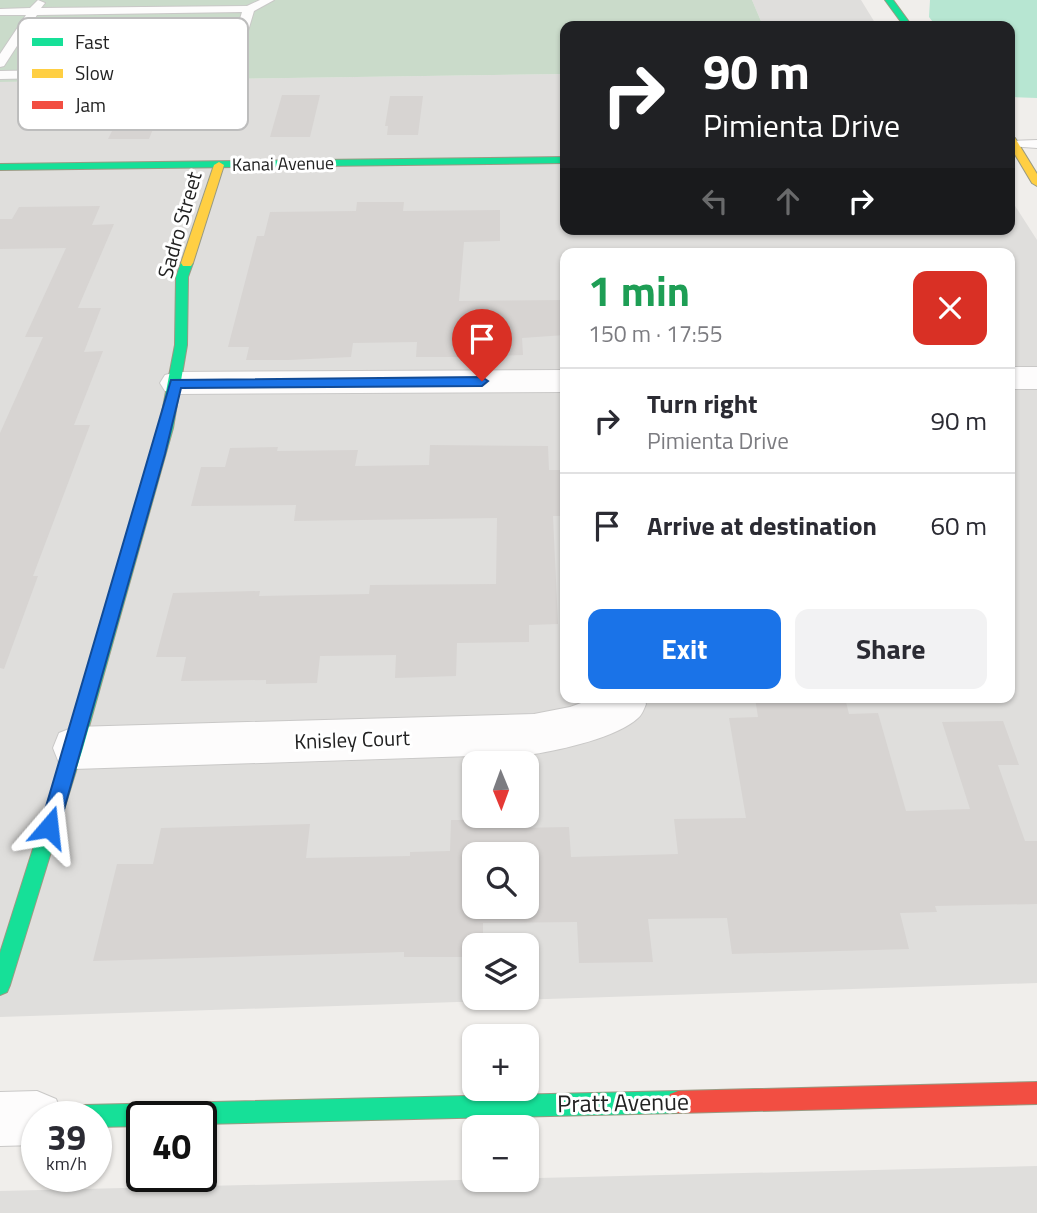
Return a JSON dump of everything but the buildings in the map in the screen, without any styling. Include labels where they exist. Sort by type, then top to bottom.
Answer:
[{"type":"street","points":[[889,0],[904,21]]},
{"type":"street","points":[[1022,152],[1037,183]]},
{"type":"street","name":"Kanai Avenue","points":[[0,167],[560,160]]},
{"type":"street","name":"Sadro Street","points":[[0,985],[74,748],[166,428],[181,345],[182,277],[219,165]]},
{"type":"street","points":[[1015,378],[1037,378]]},
{"type":"street","points":[[176,383],[560,381]]},
{"type":"street","name":"Knisley Court","points":[[74,748],[534,734],[566,730],[598,719],[625,704]]},
{"type":"street","name":"Pratt Avenue","points":[[112,1115],[1037,1093]]},
{"type":"street","points":[[0,1119],[21,1118]]},
{"type":"lane","points":[[29,18],[41,0]]},
{"type":"lane","points":[[0,12],[249,9],[269,0]]},
{"type":"lane","points":[[246,18],[249,9]]},
{"type":"lane","points":[[0,63],[18,35]]},
{"type":"lane","points":[[0,75],[18,75]]},
{"type":"shaded area","points":[[752,0],[861,0],[874,21],[761,21]]},
{"type":"shaded area","points":[[560,74],[560,235],[1015,235],[1015,206],[1037,240],[1037,983],[539,999],[539,933],[462,933],[462,1002],[0,1017],[0,82],[18,82],[18,130],[248,130],[248,78]]},
{"type":"shaded area","points":[[1037,1166],[1037,1213],[0,1213],[0,1191],[112,1192],[112,1188],[126,1188],[126,1192],[217,1192],[217,1186],[462,1180],[462,1192],[539,1192],[539,1178]]},
{"type":"green space","points":[[0,0],[752,0],[761,21],[560,21],[560,74],[248,78],[248,18],[18,18],[18,82],[0,82]]},
{"type":"green space","points":[[930,0],[1037,0],[1037,98],[1015,97],[1015,21],[932,21],[929,17]]},
{"type":"traffic: fast","points":[[889,0],[904,21]]},
{"type":"traffic: fast","points":[[0,167],[560,160]]},
{"type":"traffic: fast","points":[[0,985],[74,748],[166,428],[181,345],[182,277],[187,263]]},
{"type":"traffic: fast","points":[[112,1115],[678,1102]]},
{"type":"traffic: slow","points":[[1015,146],[1037,183]]},
{"type":"traffic: slow","points":[[187,263],[219,165]]},
{"type":"traffic: jam","points":[[678,1102],[1037,1093]]},
{"type":"route","points":[[49,827],[166,428],[176,383],[482,381]]}]
